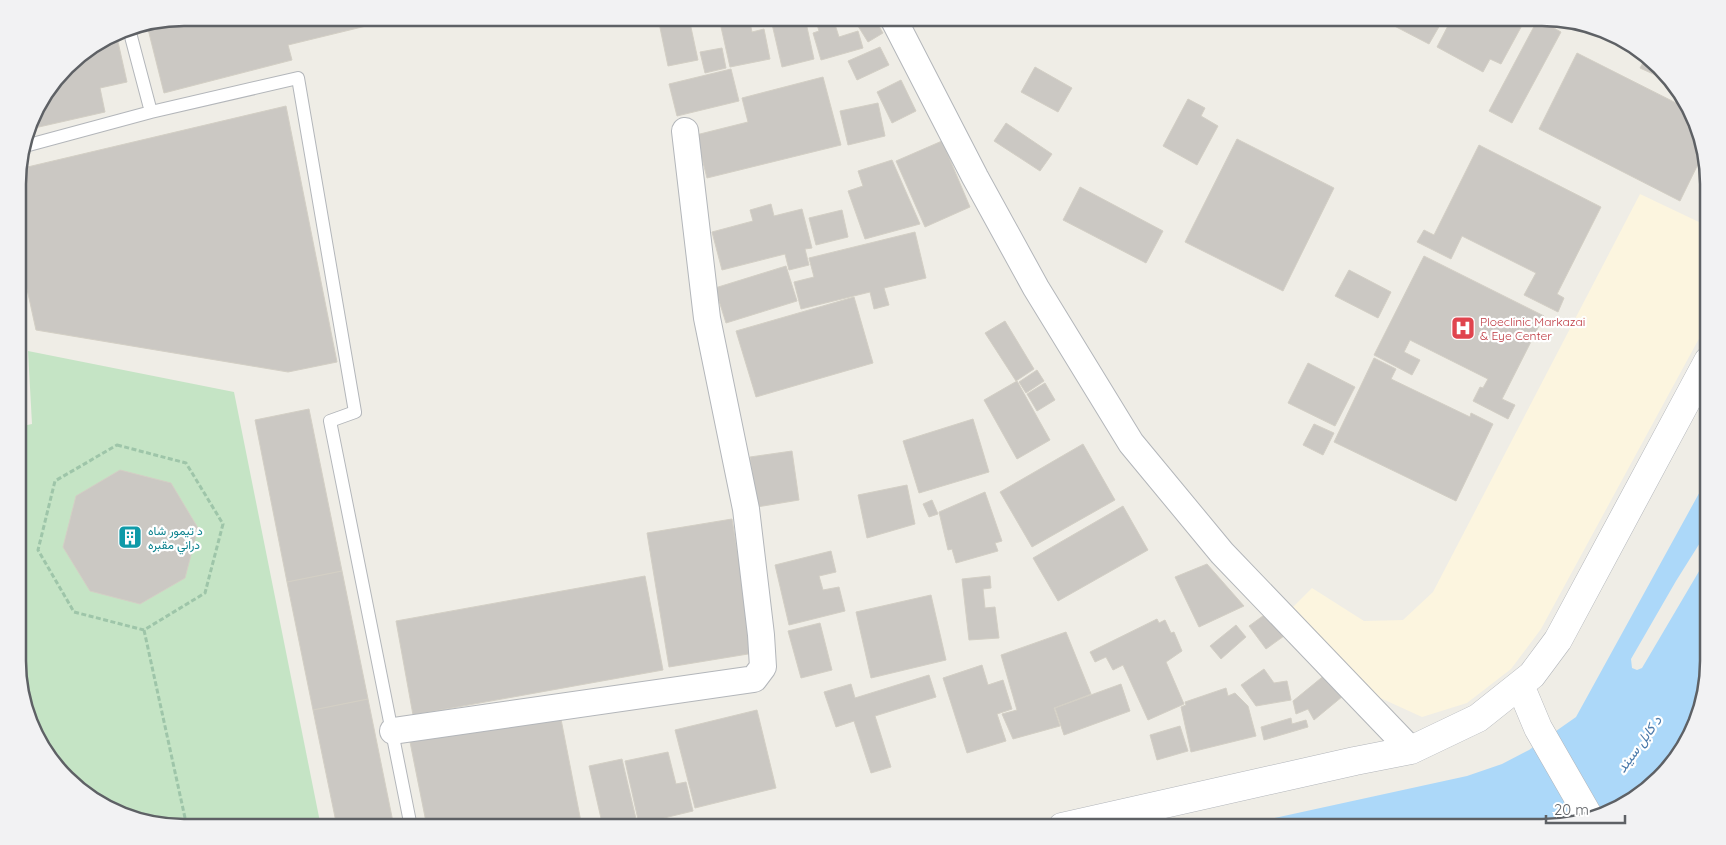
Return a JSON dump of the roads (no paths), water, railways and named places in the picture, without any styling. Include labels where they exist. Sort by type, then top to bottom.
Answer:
[{"type":"main road","points":[[1100,818],[1411,750],[1478,718],[1532,675],[1558,640],[1700,376]]},
{"type":"main road","points":[[1520,685],[1538,728],[1586,812]]},
{"type":"street","points":[[897,26],[974,177],[1036,288],[1131,444],[1222,553],[1411,750]]},
{"type":"street","points":[[393,731],[754,679],[763,667],[746,509],[707,318],[685,131]]},
{"type":"lane","points":[[131,36],[151,112]]},
{"type":"lane","points":[[32,144],[151,112],[298,78],[356,412],[330,421],[409,819]]},
{"type":"water","name":"د کابل سيند","points":[[1700,492],[1700,543],[1631,659],[1632,668],[1637,670],[1642,668],[1700,570],[1700,660],[1697,691],[1683,730],[1673,748],[1646,779],[1629,792],[1611,802],[1572,816],[1552,818],[1274,818],[1467,776],[1502,764],[1529,750],[1576,717]]},
{"type":"place","name":"Ploeclinic Markazai & Eye Center","points":[[1463,328]]},
{"type":"place","name":"د تیمور شاه دراني مقبره","points":[[130,537]]}]
